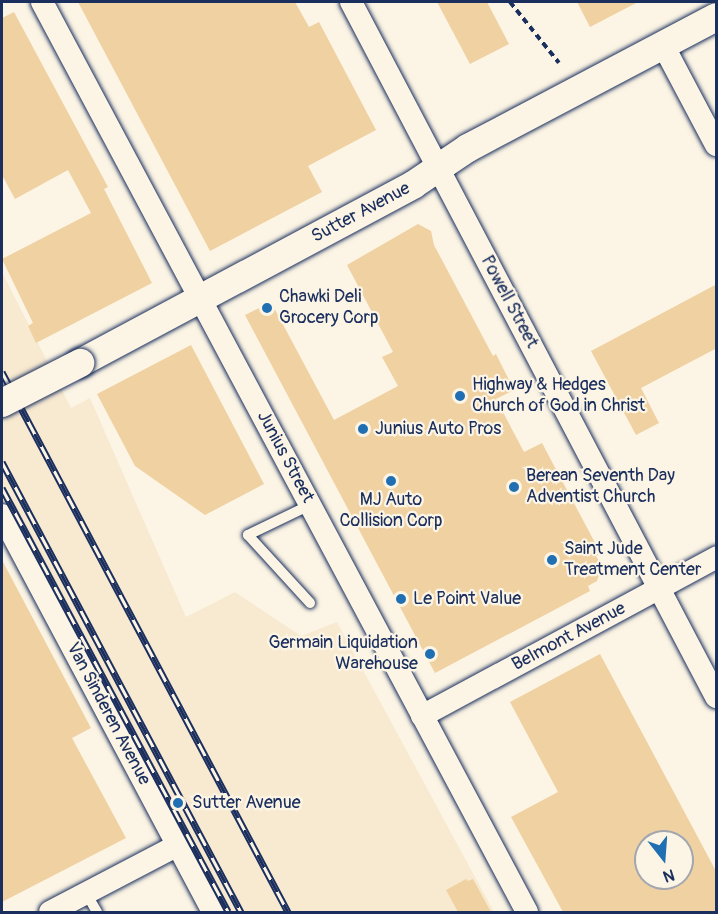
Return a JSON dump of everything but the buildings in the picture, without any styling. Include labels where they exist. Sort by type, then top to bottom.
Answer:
[{"type":"street","name":"Junius Street","points":[[42,2],[527,912]]},
{"type":"street","name":"Powell Street","points":[[351,2],[717,697]]},
{"type":"street","name":"Sutter Avenue","points":[[2,403],[413,185],[468,148],[717,17]]},
{"type":"street","points":[[663,45],[717,145]]},
{"type":"street","name":"Van Sinderen Avenue","points":[[2,515],[213,912]]},
{"type":"street","name":"Belmont Avenue","points":[[422,716],[717,558]]},
{"type":"street","points":[[50,912],[91,903],[178,845]]},
{"type":"lane","points":[[310,505],[248,535],[310,603]]},
{"type":"path","points":[[510,2],[559,63]]},
{"type":"shaded area","points":[[2,272],[71,408],[90,398],[186,617],[235,592],[301,636],[337,622],[494,912],[220,912],[2,498]]},
{"type":"railway","points":[[2,372],[288,912]]},
{"type":"railway","points":[[2,462],[241,912]]},
{"type":"railway","points":[[2,488],[228,912]]},
{"type":"place","name":"Chawki Deli Grocery Corp","points":[[267,308]]},
{"type":"place","name":"Highway & Hedges Church of God in Christ","points":[[460,396]]},
{"type":"place","name":"Junius Auto Pros","points":[[363,429]]},
{"type":"place","name":"MJ Auto Collision Corp","points":[[391,481]]},
{"type":"place","name":"Berean Seventh Day Adventist Church","points":[[514,487]]},
{"type":"place","name":"Saint Jude Treatment Center","points":[[552,560]]},
{"type":"place","name":"Le Point Value","points":[[401,599]]},
{"type":"place","name":"Germain Liquidation Warehouse","points":[[430,654]]},
{"type":"place","name":"Sutter Avenue","points":[[178,803]]}]
